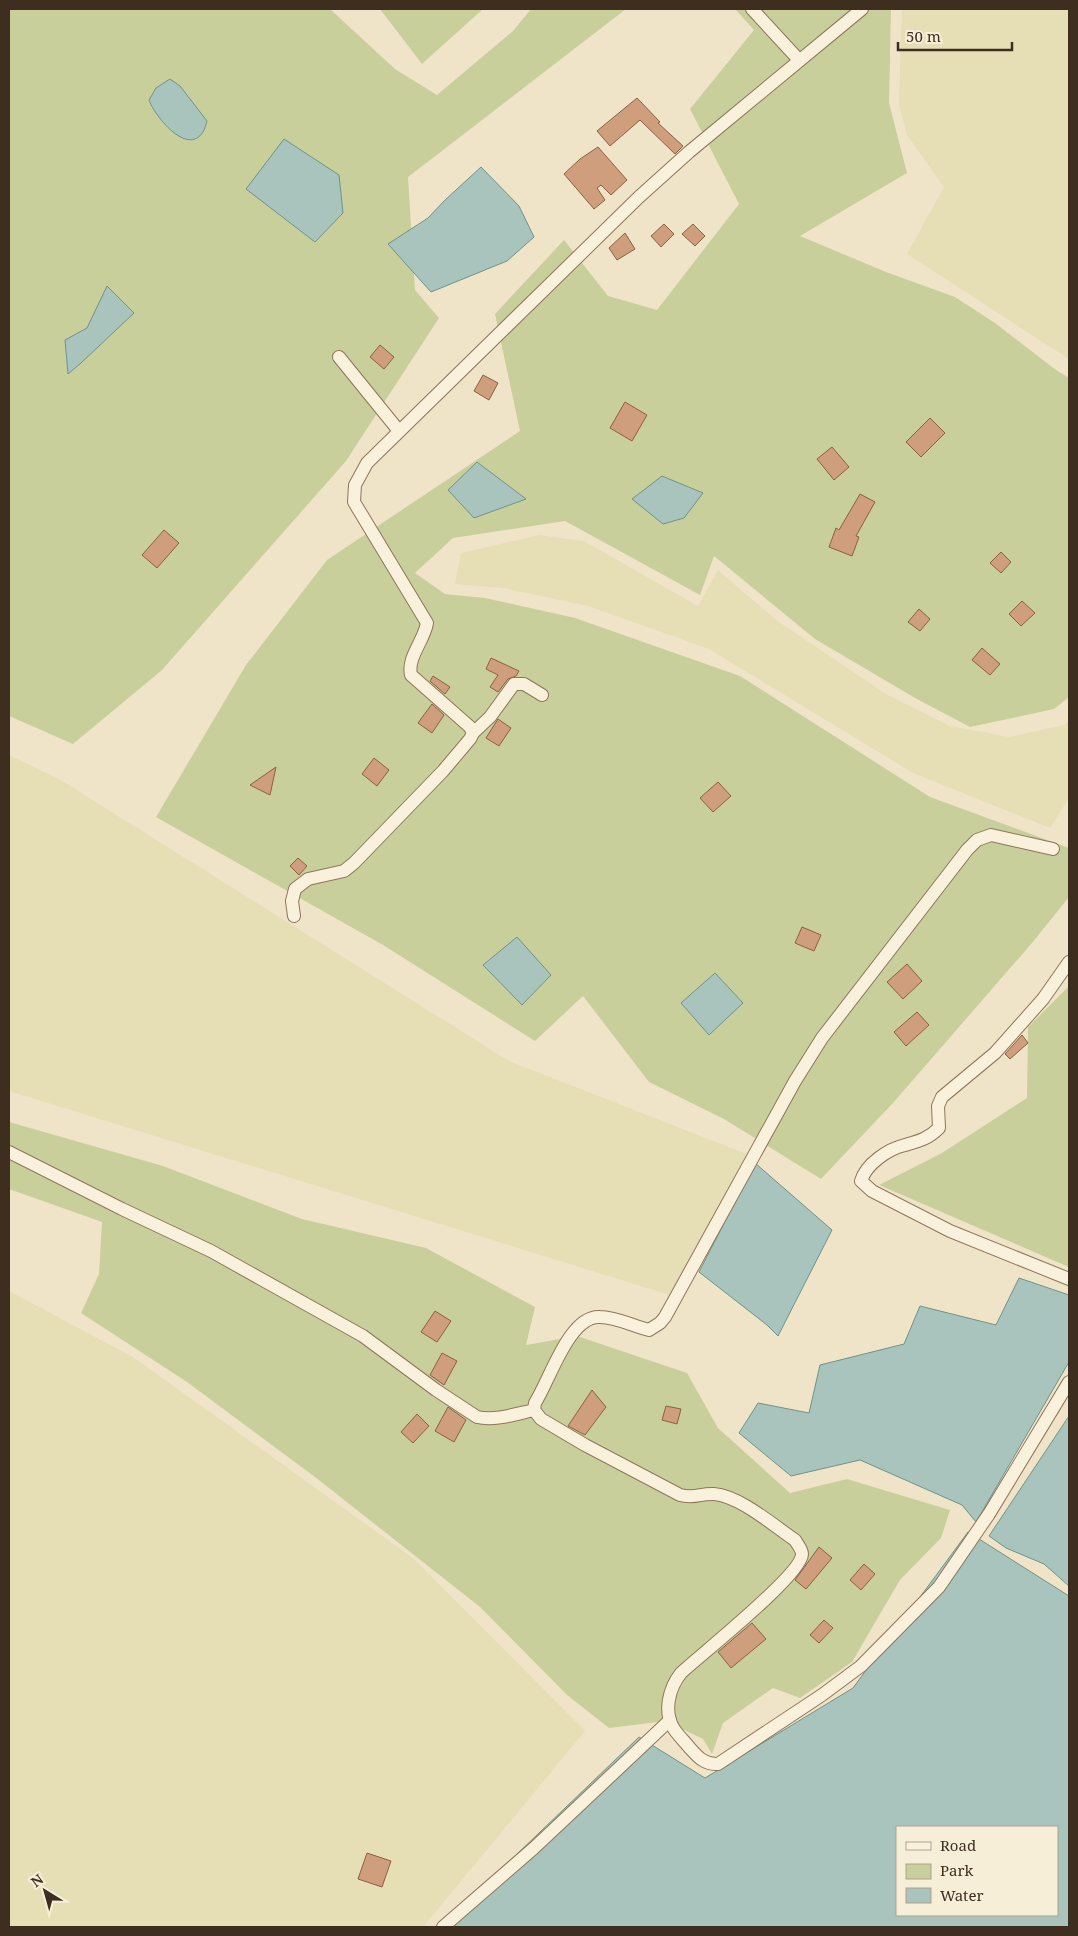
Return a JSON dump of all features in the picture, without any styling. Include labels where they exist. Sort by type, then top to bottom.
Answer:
[{"type":"street","points":[[752,9],[799,60]]},
{"type":"street","points":[[473,733],[470,727],[411,675],[409,667],[426,630],[427,622],[354,502],[355,486],[367,463],[639,197],[689,152],[862,9]]},
{"type":"street","points":[[339,357],[399,431]]},
{"type":"street","points":[[294,916],[292,901],[295,889],[308,879],[344,871],[354,863],[443,771],[473,733],[490,717],[514,684],[524,684],[542,694]]},
{"type":"street","points":[[1053,849],[991,835],[977,840],[822,1038],[795,1081],[665,1317],[660,1323],[649,1330],[613,1318],[594,1317],[586,1320],[571,1334],[535,1403],[534,1410],[541,1419],[585,1446],[680,1495],[694,1498],[714,1494],[727,1496],[795,1540],[800,1548],[802,1553],[801,1559],[797,1567],[784,1581],[674,1681],[668,1710],[670,1720],[678,1734],[699,1757],[706,1762],[718,1764],[861,1666],[939,1587],[989,1514],[1069,1382]]},
{"type":"street","points":[[1069,962],[1043,999],[995,1053],[942,1097],[938,1106],[939,1128],[924,1140],[903,1145],[886,1154],[872,1164],[860,1181],[872,1191],[950,1231],[1069,1280]]},
{"type":"street","points":[[9,1152],[211,1251],[363,1336],[476,1417],[507,1416],[534,1410]]},
{"type":"street","points":[[443,1927],[534,1848],[670,1720]]},
{"type":"shaded area","points":[[902,9],[1069,9],[1069,359],[907,254],[944,187],[907,135],[899,105]]},
{"type":"shaded area","points":[[539,535],[584,541],[698,606],[718,570],[776,620],[886,694],[950,726],[1009,737],[1064,725],[1069,721],[1069,798],[1050,828],[913,773],[709,649],[588,606],[503,588],[455,584],[461,553]]},
{"type":"shaded area","points":[[9,755],[59,779],[509,1061],[749,1155],[670,1295],[9,1091]]},
{"type":"shaded area","points":[[9,1291],[133,1357],[413,1558],[585,1731],[423,1927],[9,1927]]},
{"type":"green space","points":[[9,9],[330,9],[395,69],[437,95],[513,31],[531,9],[626,9],[408,177],[415,290],[439,318],[346,461],[162,670],[73,744],[9,716]]},
{"type":"green space","points":[[380,9],[483,9],[422,64]]},
{"type":"green space","points":[[735,9],[891,9],[889,103],[907,173],[800,236],[886,272],[955,297],[995,323],[1069,378],[1069,697],[1054,709],[970,727],[915,698],[815,639],[714,556],[700,595],[565,521],[453,538],[415,573],[445,594],[485,598],[575,618],[740,676],[930,797],[1069,848],[1069,897],[1032,943],[893,1103],[821,1179],[724,1119],[649,1082],[583,996],[535,1041],[383,945],[156,817],[246,665],[327,560],[520,431],[495,314],[564,240],[608,296],[657,310],[739,204],[690,109],[754,30]]},
{"type":"green space","points":[[1069,986],[1069,1267],[879,1185],[942,1153],[1027,1098],[1028,1027]]},
{"type":"green space","points":[[9,1122],[163,1166],[302,1219],[426,1248],[535,1307],[526,1345],[577,1336],[687,1373],[718,1428],[790,1493],[847,1479],[950,1510],[941,1538],[900,1580],[852,1662],[800,1698],[773,1688],[723,1723],[712,1754],[703,1739],[666,1721],[609,1728],[567,1695],[480,1607],[315,1477],[187,1382],[81,1313],[99,1274],[102,1222],[9,1189]]},
{"type":"water","points":[[170,79],[180,86],[207,121],[203,132],[196,138],[189,140],[180,137],[164,123],[152,107],[149,100],[156,88]]},
{"type":"water","points":[[284,139],[339,175],[343,213],[315,242],[246,189]]},
{"type":"water","points":[[481,167],[519,206],[534,237],[507,261],[431,292],[388,244],[428,218]]},
{"type":"water","points":[[107,286],[134,313],[68,374],[65,340],[87,328]]},
{"type":"water","points":[[477,462],[526,499],[474,518],[448,490]]},
{"type":"water","points":[[662,476],[703,493],[684,518],[663,524],[632,499]]},
{"type":"water","points":[[517,937],[551,975],[522,1005],[483,965]]},
{"type":"water","points":[[715,973],[743,1003],[709,1035],[681,1003]]},
{"type":"water","points":[[755,1163],[832,1230],[778,1336],[767,1325],[699,1272]]},
{"type":"water","points":[[1019,1278],[1069,1295],[1069,1362],[976,1522],[962,1505],[860,1460],[791,1476],[739,1433],[758,1403],[809,1413],[820,1365],[904,1344],[920,1306],[996,1325]]},
{"type":"water","points":[[1069,1416],[1069,1586],[1044,1564],[1006,1548],[989,1536]]},
{"type":"water","points":[[968,1532],[1069,1596],[1069,1927],[441,1927],[639,1737],[705,1778],[853,1688]]},
{"type":"building","points":[[637,98],[660,122],[658,123],[683,146],[675,154],[640,120],[610,146],[597,131]]},
{"type":"building","points":[[598,147],[627,180],[611,195],[601,185],[597,188],[605,200],[594,209],[564,174],[580,159]]},
{"type":"building","points":[[664,224],[674,234],[661,247],[651,236]]},
{"type":"building","points":[[693,224],[705,236],[695,246],[682,234]]},
{"type":"building","points":[[625,233],[635,249],[617,260],[609,248]]},
{"type":"building","points":[[380,345],[394,357],[384,369],[370,357]]},
{"type":"building","points":[[483,375],[498,383],[489,400],[474,391]]},
{"type":"building","points":[[625,402],[647,415],[632,441],[610,428]]},
{"type":"building","points":[[930,418],[945,433],[921,457],[906,442]]},
{"type":"building","points":[[832,447],[849,467],[834,480],[817,459]]},
{"type":"building","points":[[860,494],[875,502],[856,536],[859,537],[852,556],[829,547],[836,528],[839,530]]},
{"type":"building","points":[[164,530],[179,543],[157,568],[142,555]]},
{"type":"building","points":[[1001,552],[1011,562],[1001,573],[990,563]]},
{"type":"building","points":[[1022,601],[1035,613],[1021,626],[1009,614]]},
{"type":"building","points":[[919,609],[930,619],[920,631],[908,622]]},
{"type":"building","points":[[982,648],[1000,664],[990,675],[972,660]]},
{"type":"building","points":[[491,658],[519,671],[516,676],[508,679],[498,692],[490,687],[498,675],[486,669]]},
{"type":"building","points":[[433,676],[450,687],[445,694],[430,681]]},
{"type":"building","points":[[432,704],[444,715],[432,733],[418,723]]},
{"type":"building","points":[[498,719],[511,728],[499,746],[486,738]]},
{"type":"building","points":[[374,758],[389,770],[377,786],[362,774]]},
{"type":"building","points":[[276,767],[270,795],[250,785]]},
{"type":"building","points":[[718,782],[731,796],[713,812],[700,798]]},
{"type":"building","points":[[298,858],[307,866],[299,875],[290,866]]},
{"type":"building","points":[[802,927],[821,935],[814,951],[795,943]]},
{"type":"building","points":[[907,964],[922,981],[903,999],[887,982]]},
{"type":"building","points":[[917,1012],[929,1025],[906,1046],[894,1032]]},
{"type":"building","points":[[1022,1035],[1028,1043],[1010,1059],[1005,1054]]},
{"type":"building","points":[[435,1311],[451,1321],[437,1342],[421,1332]]},
{"type":"building","points":[[442,1353],[457,1361],[444,1385],[430,1375]]},
{"type":"building","points":[[592,1390],[606,1407],[585,1435],[568,1426]]},
{"type":"building","points":[[666,1406],[681,1409],[677,1424],[662,1420]]},
{"type":"building","points":[[448,1407],[466,1420],[454,1442],[435,1431]]},
{"type":"building","points":[[417,1414],[429,1426],[413,1443],[401,1432]]},
{"type":"building","points":[[819,1547],[832,1558],[806,1589],[795,1580]]},
{"type":"building","points":[[864,1564],[875,1574],[861,1590],[850,1580]]},
{"type":"building","points":[[824,1620],[833,1628],[819,1643],[810,1635]]},
{"type":"building","points":[[752,1623],[766,1639],[731,1668],[718,1652]]},
{"type":"building","points":[[367,1853],[391,1861],[382,1887],[358,1879]]}]
